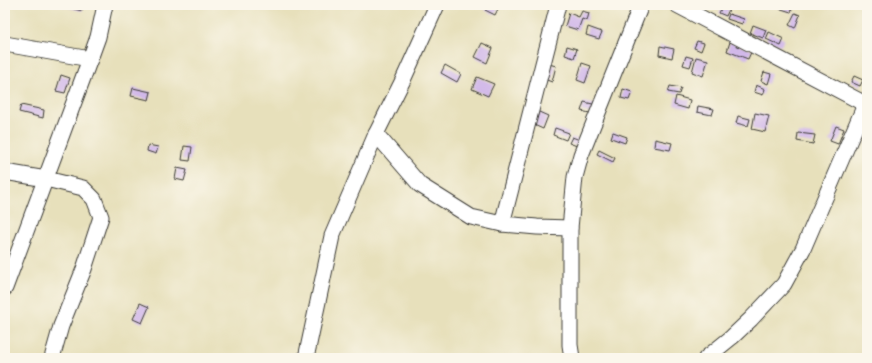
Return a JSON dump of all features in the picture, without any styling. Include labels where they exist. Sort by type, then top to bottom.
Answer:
[{"type":"street","points":[[5,288],[90,60],[98,37],[106,5]]},
{"type":"street","points":[[306,358],[332,236],[376,134],[403,80],[437,5]]},
{"type":"street","points":[[502,224],[558,5]]},
{"type":"street","points":[[572,358],[570,345],[570,228],[575,177],[582,155],[641,5]]},
{"type":"street","points":[[677,5],[866,103],[803,249],[784,284],[751,319],[706,358]]},
{"type":"street","points":[[5,44],[90,60]]},
{"type":"street","points":[[376,134],[420,185],[471,217],[502,224],[570,228]]},
{"type":"street","points":[[5,172],[46,179],[83,188],[94,198],[101,217],[84,269],[61,326],[52,358]]},
{"type":"building","points":[[63,5],[84,5],[82,11]]},
{"type":"building","points":[[488,5],[500,5],[495,15],[485,10]]},
{"type":"building","points":[[723,5],[731,5],[726,16],[719,13]]},
{"type":"building","points":[[779,5],[794,5],[791,12],[778,8]]},
{"type":"building","points":[[582,11],[589,13],[587,21],[582,19],[578,30],[565,26],[569,13],[579,17]]},
{"type":"building","points":[[795,13],[800,15],[795,28],[789,25]]},
{"type":"building","points":[[729,14],[744,19],[742,24],[727,19]]},
{"type":"building","points":[[753,25],[766,30],[763,38],[750,33]]},
{"type":"building","points":[[588,27],[602,32],[599,39],[586,35]]},
{"type":"building","points":[[769,32],[784,39],[781,46],[766,39]]},
{"type":"building","points":[[697,41],[704,43],[701,51],[694,48]]},
{"type":"building","points":[[730,42],[752,50],[748,59],[727,51]]},
{"type":"building","points":[[482,43],[493,48],[487,63],[475,57]]},
{"type":"building","points":[[567,46],[577,49],[574,58],[565,55]]},
{"type":"building","points":[[660,46],[674,49],[672,58],[659,55]]},
{"type":"building","points":[[686,56],[693,58],[690,67],[683,65]]},
{"type":"building","points":[[696,57],[708,60],[703,76],[692,72]]},
{"type":"building","points":[[582,63],[591,66],[585,83],[577,80]]},
{"type":"building","points":[[549,64],[556,66],[552,82],[544,79]]},
{"type":"building","points":[[445,65],[461,74],[457,82],[441,73]]},
{"type":"building","points":[[764,72],[771,74],[768,84],[761,81]]},
{"type":"building","points":[[61,75],[70,78],[65,93],[56,91]]},
{"type":"building","points":[[854,76],[863,80],[860,86],[851,82]]},
{"type":"building","points":[[477,77],[494,84],[488,96],[472,89]]},
{"type":"building","points":[[756,85],[765,89],[763,95],[754,92]]},
{"type":"building","points":[[670,86],[681,88],[679,94],[668,92]]},
{"type":"building","points":[[133,88],[151,92],[149,100],[131,96]]},
{"type":"building","points":[[623,89],[632,92],[629,100],[621,98]]},
{"type":"building","points":[[676,96],[690,100],[688,109],[674,105]]},
{"type":"building","points":[[584,102],[597,105],[594,114],[581,111]]},
{"type":"building","points":[[21,105],[44,110],[43,118],[19,112]]},
{"type":"building","points":[[698,106],[714,109],[712,115],[697,112]]},
{"type":"building","points":[[539,112],[548,116],[543,129],[534,125]]},
{"type":"building","points":[[755,113],[769,116],[765,132],[752,129]]},
{"type":"building","points":[[738,116],[750,119],[748,126],[736,123]]},
{"type":"building","points":[[836,126],[844,129],[838,144],[830,141]]},
{"type":"building","points":[[555,128],[569,133],[566,140],[553,135]]},
{"type":"building","points":[[613,132],[627,137],[625,143],[611,138]]},
{"type":"building","points":[[798,133],[815,135],[813,144],[797,141]]},
{"type":"building","points":[[572,137],[580,140],[577,146],[569,143]]},
{"type":"building","points":[[655,139],[672,143],[670,150],[654,147]]},
{"type":"building","points":[[148,145],[158,147],[156,154],[147,151]]},
{"type":"building","points":[[184,146],[192,147],[190,161],[182,160]]},
{"type":"building","points":[[599,150],[615,158],[613,162],[597,154]]},
{"type":"building","points":[[177,168],[187,170],[184,181],[175,179]]},
{"type":"building","points":[[140,303],[149,307],[142,323],[133,319]]}]
